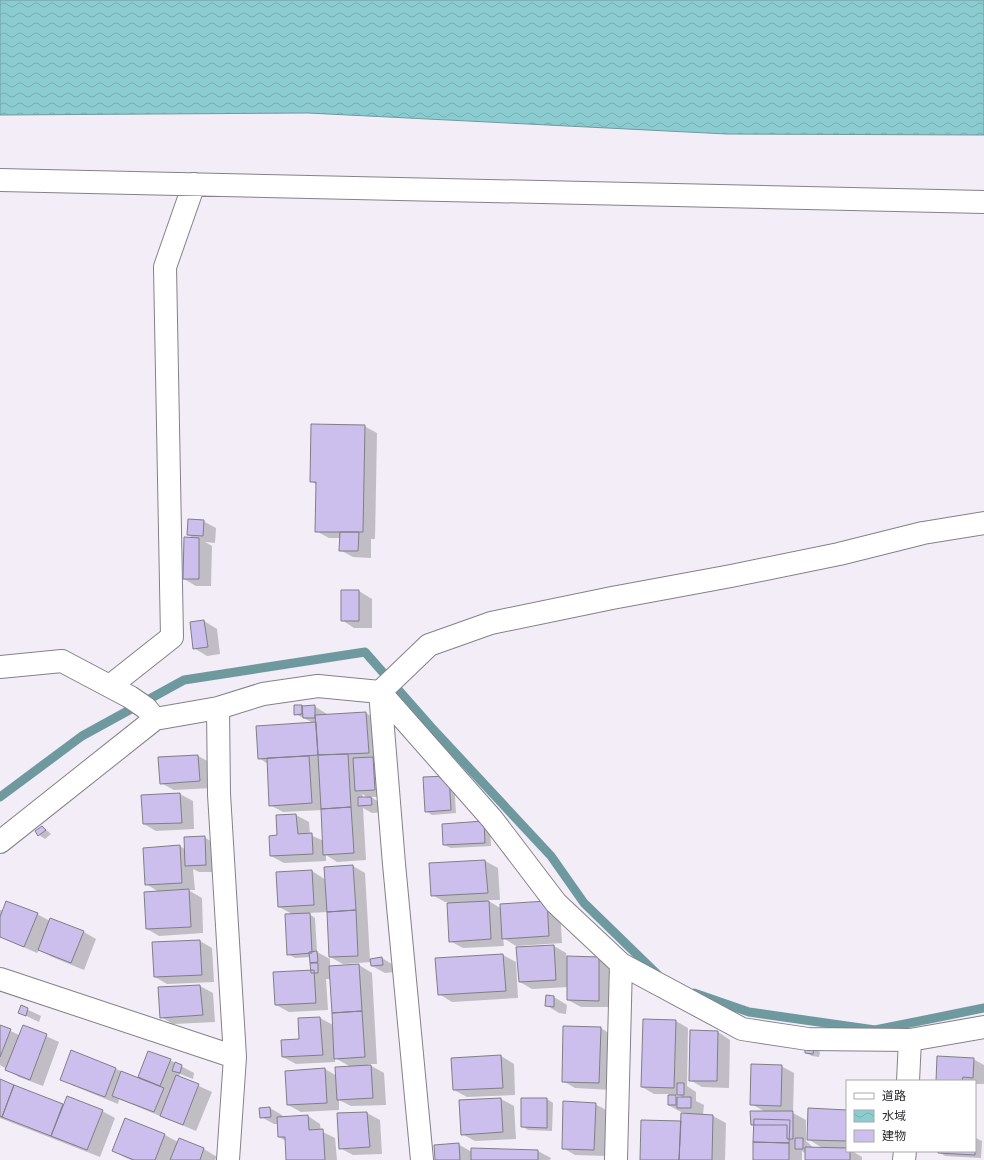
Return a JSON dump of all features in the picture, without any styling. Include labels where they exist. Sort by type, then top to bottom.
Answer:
[{"type":"street","points":[[0,180],[984,202]]},
{"type":"street","points":[[110,686],[172,637],[165,267],[194,184]]},
{"type":"street","points":[[381,691],[429,645],[491,623],[612,598],[724,578],[839,554],[923,533],[984,523]]},
{"type":"street","points":[[0,667],[62,661],[110,686],[144,708],[218,708],[263,694],[318,686],[381,691],[492,819],[556,903],[621,964],[742,1029],[808,1039],[910,1040],[984,1027]]},
{"type":"street","points":[[381,691],[394,864],[422,1160]]},
{"type":"street","points":[[0,842],[144,708]]},
{"type":"street","points":[[218,708],[219,794],[235,1057],[228,1160]]},
{"type":"street","points":[[616,1160],[621,964]]},
{"type":"street","points":[[0,979],[235,1057]]},
{"type":"street","points":[[908,1080],[910,1040]]},
{"type":"water","points":[[0,0],[984,0],[984,135],[727,134],[308,113],[0,115]]},
{"type":"building","points":[[311,424],[365,425],[363,532],[315,532],[316,482],[310,482]]},
{"type":"building","points":[[188,519],[204,520],[203,536],[187,535]]},
{"type":"building","points":[[340,532],[359,532],[358,551],[339,551]]},
{"type":"building","points":[[184,537],[199,538],[199,579],[183,579]]},
{"type":"building","points":[[341,590],[359,590],[359,621],[341,621]]},
{"type":"building","points":[[204,620],[208,647],[193,649],[190,622]]},
{"type":"building","points":[[294,705],[302,705],[302,714],[294,715]]},
{"type":"building","points":[[315,705],[315,718],[303,718],[302,706]]},
{"type":"building","points":[[366,712],[369,753],[318,755],[315,715]]},
{"type":"building","points":[[316,722],[318,755],[258,759],[256,726]]},
{"type":"building","points":[[348,754],[351,807],[321,809],[318,755]]},
{"type":"building","points":[[198,755],[200,781],[160,784],[158,757]]},
{"type":"building","points":[[309,756],[312,803],[269,806],[267,758]]},
{"type":"building","points":[[373,757],[375,790],[355,791],[353,758]]},
{"type":"building","points":[[449,776],[451,810],[425,812],[423,777]]},
{"type":"building","points":[[180,793],[182,823],[143,824],[141,795]]},
{"type":"building","points":[[358,797],[371,797],[372,805],[358,806]]},
{"type":"building","points":[[351,807],[354,853],[323,855],[321,809]]},
{"type":"building","points":[[296,814],[298,834],[312,833],[313,854],[270,856],[269,836],[277,835],[276,815]]},
{"type":"building","points":[[484,821],[485,843],[443,845],[442,824]]},
{"type":"building","points":[[42,826],[46,830],[38,836],[35,831]]},
{"type":"building","points":[[205,836],[206,865],[185,866],[184,837]]},
{"type":"building","points":[[180,845],[182,883],[145,885],[143,848]]},
{"type":"building","points":[[485,860],[488,893],[431,896],[429,863]]},
{"type":"building","points":[[353,865],[356,910],[327,912],[324,867]]},
{"type":"building","points":[[312,870],[314,905],[278,907],[276,872]]},
{"type":"building","points":[[189,889],[191,927],[146,929],[144,892]]},
{"type":"building","points":[[6,901],[38,913],[24,947],[0,937],[0,917]]},
{"type":"building","points":[[489,901],[491,939],[449,942],[447,903]]},
{"type":"building","points":[[547,901],[549,936],[502,939],[500,904]]},
{"type":"building","points":[[356,910],[358,956],[329,957],[327,912]]},
{"type":"building","points":[[310,913],[312,953],[287,955],[285,914]]},
{"type":"building","points":[[50,918],[84,931],[71,963],[38,950]]},
{"type":"building","points":[[200,940],[202,975],[154,977],[152,942]]},
{"type":"building","points":[[554,945],[556,980],[519,982],[516,947]]},
{"type":"building","points":[[317,951],[318,962],[310,963],[309,952]]},
{"type":"building","points":[[503,954],[506,991],[438,995],[435,958]]},
{"type":"building","points":[[567,956],[599,957],[599,1001],[567,1000]]},
{"type":"building","points":[[382,957],[383,965],[371,966],[370,959]]},
{"type":"building","points":[[310,963],[318,963],[318,973],[311,973]]},
{"type":"building","points":[[359,964],[362,1011],[332,1013],[329,966]]},
{"type":"building","points":[[314,970],[316,1003],[275,1005],[273,972]]},
{"type":"building","points":[[200,985],[203,1015],[160,1018],[158,987]]},
{"type":"building","points":[[546,995],[554,996],[554,1007],[545,1006]]},
{"type":"building","points":[[21,1005],[28,1008],[26,1016],[18,1013]]},
{"type":"building","points":[[362,1011],[365,1057],[334,1059],[332,1013]]},
{"type":"building","points":[[320,1017],[323,1055],[282,1057],[281,1040],[299,1039],[298,1018]]},
{"type":"building","points":[[643,1019],[676,1020],[674,1088],[641,1087]]},
{"type":"building","points":[[0,1025],[11,1029],[0,1057]]},
{"type":"building","points":[[23,1025],[47,1034],[30,1080],[5,1070]]},
{"type":"building","points":[[563,1026],[601,1027],[599,1083],[562,1082]]},
{"type":"building","points":[[690,1030],[718,1031],[717,1081],[689,1081]]},
{"type":"building","points":[[805,1046],[814,1047],[813,1054],[805,1053]]},
{"type":"building","points":[[71,1050],[116,1068],[105,1097],[60,1080]]},
{"type":"building","points":[[148,1051],[171,1059],[160,1086],[138,1077]]},
{"type":"building","points":[[501,1055],[503,1088],[453,1090],[451,1058]]},
{"type":"building","points":[[937,1056],[974,1058],[973,1078],[963,1077],[962,1080],[936,1080]]},
{"type":"building","points":[[175,1062],[182,1065],[180,1073],[172,1071]]},
{"type":"building","points":[[751,1064],[782,1065],[781,1106],[750,1105]]},
{"type":"building","points":[[371,1065],[373,1098],[337,1100],[335,1067]]},
{"type":"building","points":[[325,1068],[327,1103],[287,1105],[285,1071]]},
{"type":"building","points":[[121,1071],[164,1088],[154,1112],[112,1096]]},
{"type":"building","points":[[176,1075],[199,1084],[183,1125],[160,1116]]},
{"type":"building","points":[[0,1079],[14,1085],[2,1117],[0,1116]]},
{"type":"building","points":[[677,1083],[684,1083],[684,1095],[677,1095]]},
{"type":"building","points":[[14,1085],[63,1104],[51,1136],[2,1117]]},
{"type":"building","points":[[668,1095],[676,1095],[676,1105],[668,1105]]},
{"type":"building","points":[[67,1096],[103,1110],[87,1150],[51,1136]]},
{"type":"building","points":[[677,1097],[691,1097],[691,1108],[677,1108]]},
{"type":"building","points":[[501,1098],[503,1132],[461,1135],[459,1100]]},
{"type":"building","points":[[521,1098],[547,1098],[547,1128],[521,1127]]},
{"type":"building","points":[[563,1101],[596,1103],[594,1150],[562,1149]]},
{"type":"building","points":[[270,1107],[271,1117],[260,1118],[259,1108]]},
{"type":"building","points":[[808,1108],[846,1110],[846,1141],[807,1140]]},
{"type":"building","points":[[750,1111],[793,1111],[793,1139],[787,1139],[787,1125],[751,1125]]},
{"type":"building","points":[[367,1112],[370,1147],[339,1149],[337,1113]]},
{"type":"building","points":[[681,1113],[713,1115],[712,1160],[679,1160]]},
{"type":"building","points":[[308,1115],[309,1130],[323,1129],[325,1160],[286,1160],[285,1137],[278,1137],[277,1117]]},
{"type":"building","points":[[125,1118],[165,1134],[155,1160],[134,1160],[112,1151]]},
{"type":"building","points":[[754,1119],[790,1120],[789,1143],[753,1142]]},
{"type":"building","points":[[641,1120],[681,1121],[679,1160],[640,1160]]},
{"type":"building","points":[[179,1138],[204,1148],[200,1160],[170,1160]]},
{"type":"building","points":[[795,1138],[803,1138],[803,1149],[795,1149]]},
{"type":"building","points":[[753,1142],[789,1143],[789,1160],[753,1160]]},
{"type":"building","points":[[459,1143],[460,1160],[435,1160],[434,1145]]},
{"type":"building","points":[[805,1147],[846,1148],[846,1152],[850,1152],[850,1160],[805,1160]]},
{"type":"building","points":[[471,1148],[538,1150],[538,1160],[471,1160]]},
{"type":"building","points":[[975,1152],[975,1155],[938,1153]]},
{"type":"waterway","points":[[0,797],[82,736],[184,680],[365,652],[431,727],[551,856],[584,903],[658,975]]},
{"type":"waterway","points":[[694,993],[749,1012],[875,1030],[984,1008]]}]
